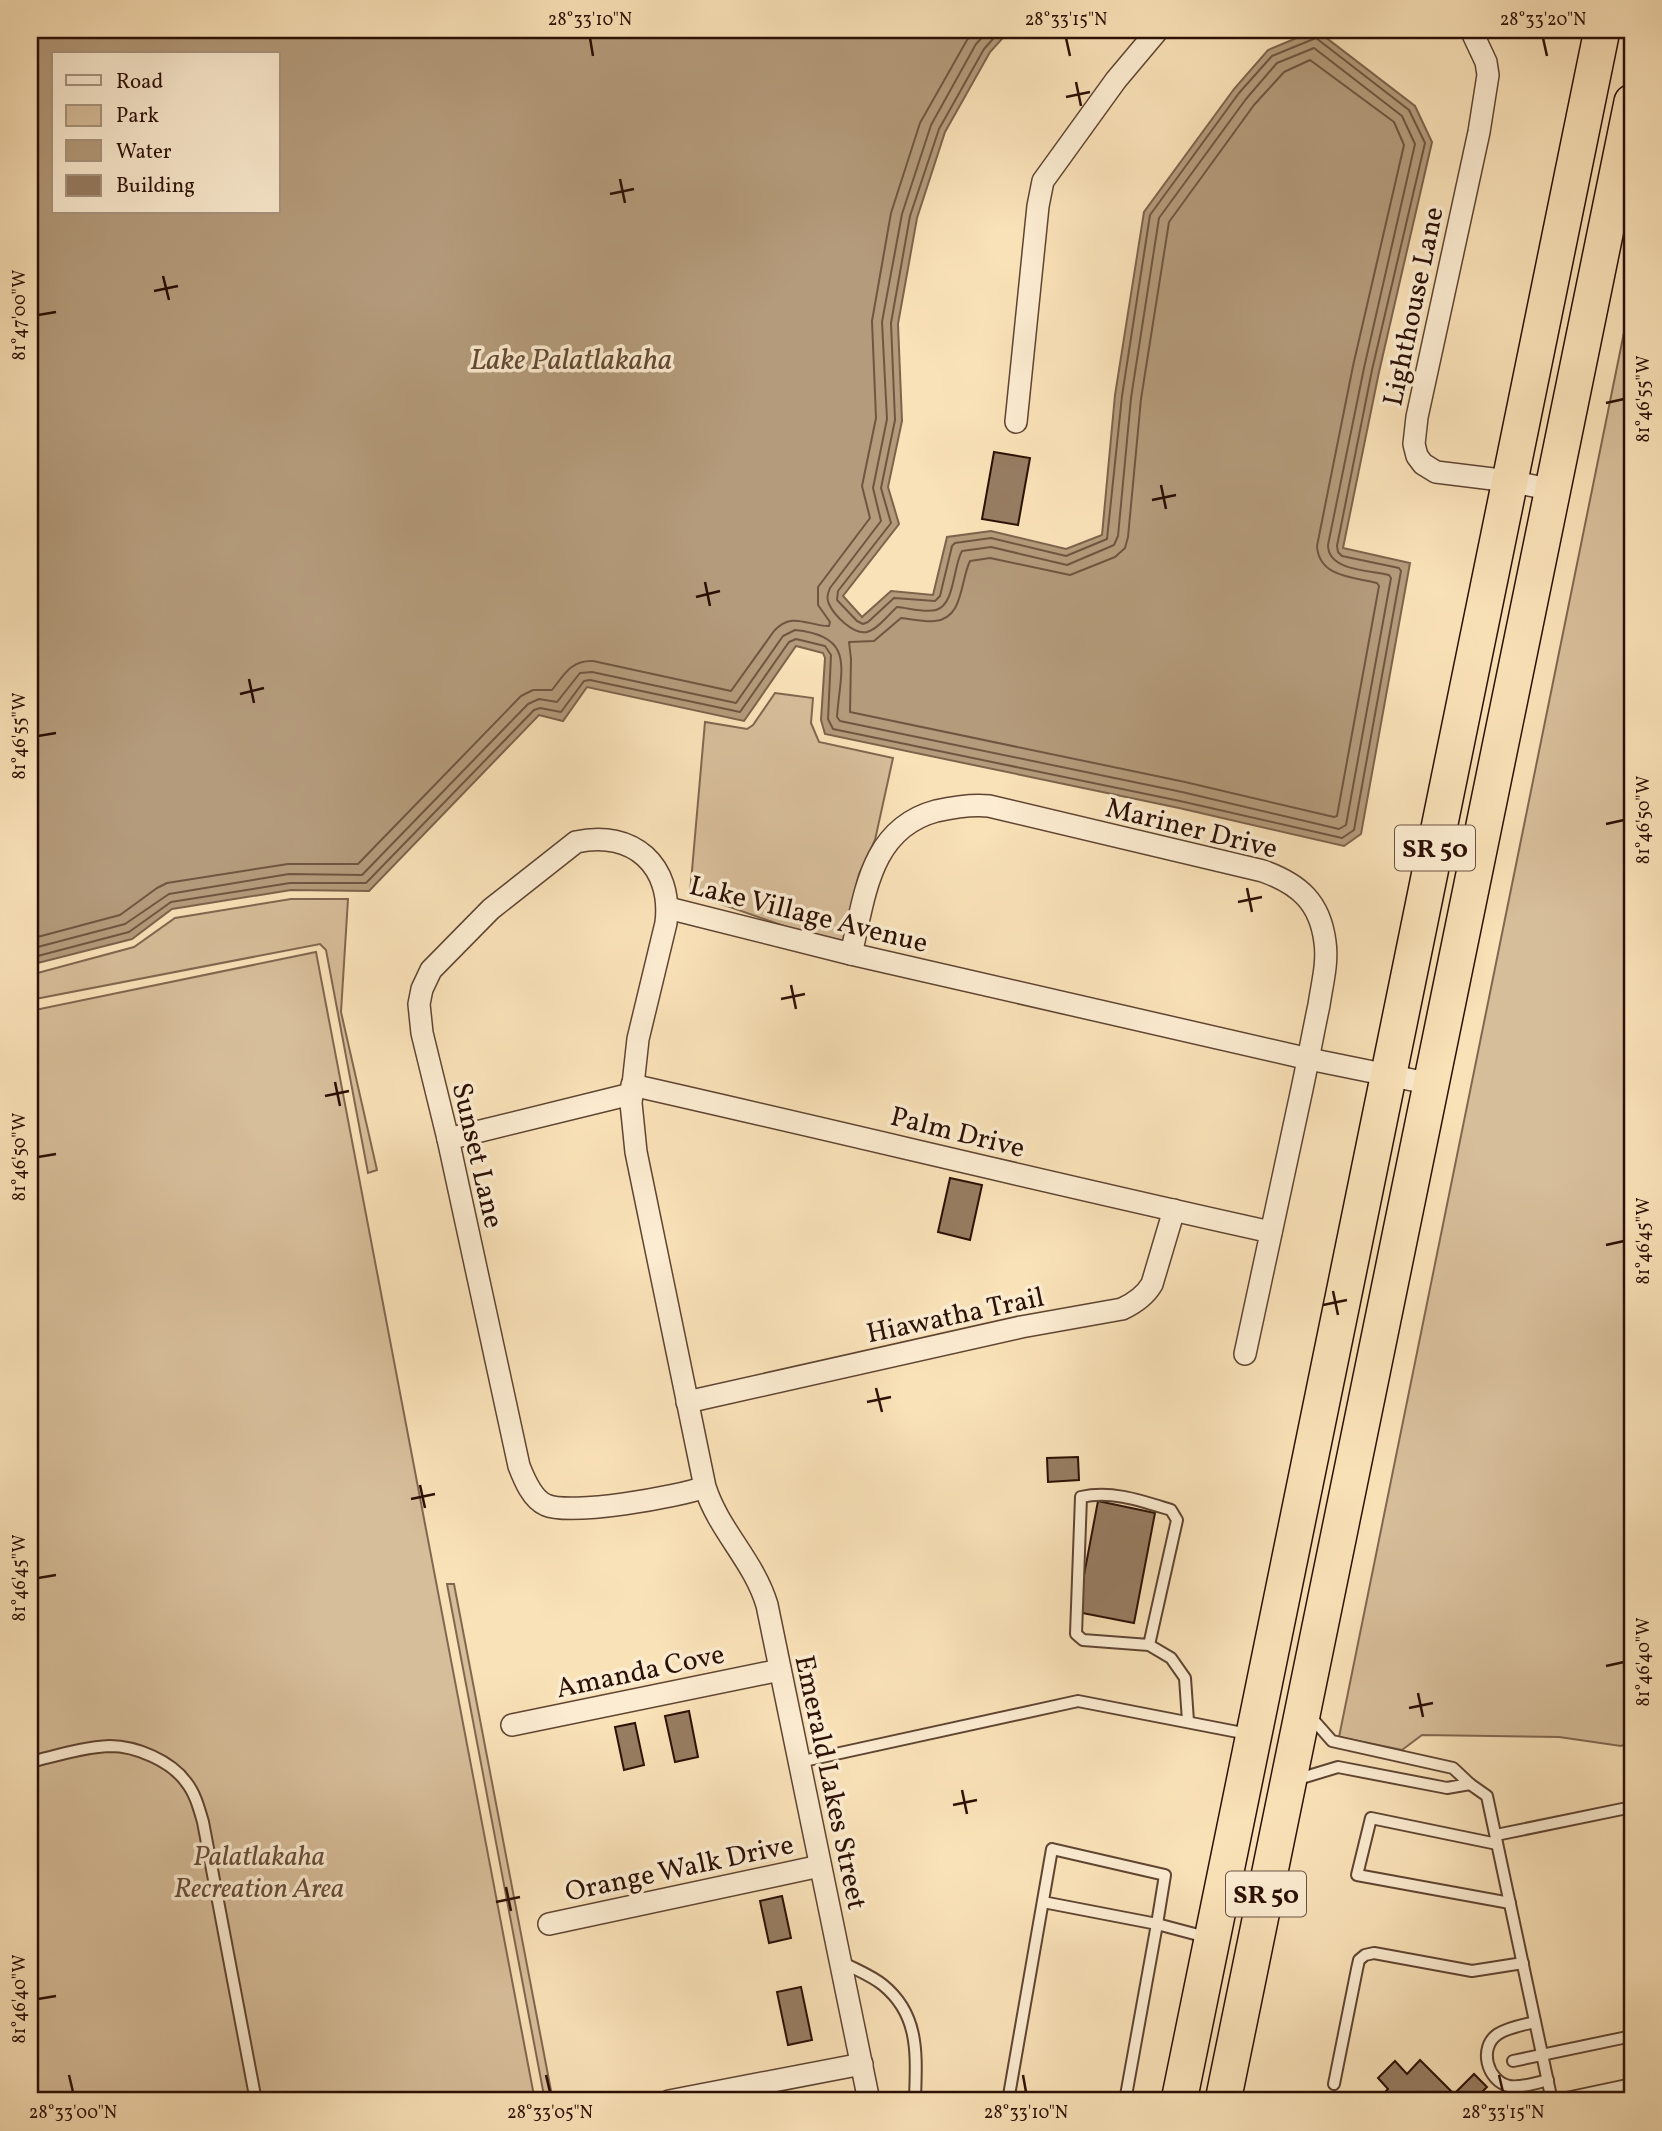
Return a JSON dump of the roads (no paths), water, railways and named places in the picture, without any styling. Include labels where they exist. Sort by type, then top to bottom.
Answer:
[{"type":"highway","name":"SR 50","points":[[1179,2101],[1602,30]]},
{"type":"highway","name":"SR 50","points":[[1223,2101],[1632,102]]},
{"type":"street","points":[[1016,422],[1038,206],[1043,181],[1116,80],[1158,30]]},
{"type":"street","name":"Lighthouse Lane","points":[[1471,30],[1486,62],[1488,75],[1479,132],[1417,417],[1414,444],[1417,456],[1423,464],[1436,472],[1510,481],[1553,490]]},
{"type":"street","name":"Mariner Drive","points":[[851,954],[870,876],[892,834],[905,823],[955,807],[981,805],[1002,809],[1263,871],[1283,878],[1300,890],[1312,903],[1325,941],[1326,965],[1309,1059],[1245,1354]]},
{"type":"street","name":"Sunset Lane","points":[[668,908],[666,890],[659,871],[634,847],[592,838],[576,842],[491,909],[431,970],[422,989],[419,1004],[422,1033],[448,1139],[519,1466],[525,1480],[537,1499],[546,1505],[564,1508],[584,1508],[665,1496],[705,1487]]},
{"type":"street","name":"Lake Village Avenue","points":[[705,1487],[636,1152],[631,1089],[638,1039],[668,908],[851,954],[1309,1059],[1432,1084]]},
{"type":"street","name":"Palm Drive","points":[[448,1139],[631,1089],[1271,1232]]},
{"type":"street","name":"Hiawatha Trail","points":[[687,1402],[1021,1327],[1122,1309],[1134,1304],[1147,1293],[1152,1284],[1174,1210]]},
{"type":"street","name":"Emerald Lakes Street","points":[[705,1487],[722,1527],[755,1574],[762,1589],[869,2101]]},
{"type":"street","name":"Amanda Cove","points":[[512,1725],[780,1670]]},
{"type":"street","name":"Orange Walk Drive","points":[[549,1924],[820,1866]]},
{"type":"street","points":[[669,2101],[738,2095],[862,2064]]},
{"type":"lane","points":[[1149,1646],[1177,1520],[1171,1510],[1135,1499],[1097,1493],[1081,1497],[1076,1634],[1083,1640],[1149,1646],[1171,1658],[1185,1678],[1188,1721]]},
{"type":"lane","points":[[799,1762],[1078,1702],[1254,1735]]},
{"type":"lane","points":[[1304,1709],[1332,1741],[1453,1768],[1487,1796],[1552,2101],[1632,2084]]},
{"type":"lane","points":[[30,1762],[90,1748],[111,1746],[131,1749],[154,1758],[176,1770],[188,1783],[203,1822],[256,2101]]},
{"type":"lane","points":[[1289,1782],[1338,1767],[1447,1788],[1470,1784]]},
{"type":"lane","points":[[1510,1903],[1357,1875],[1371,1818],[1497,1840],[1632,1807]]},
{"type":"lane","points":[[1008,2101],[1052,1849],[1165,1875],[1125,2101]]},
{"type":"lane","points":[[1043,1902],[1213,1938]]},
{"type":"lane","points":[[1334,2084],[1359,1960],[1365,1955],[1383,1952],[1472,1971],[1523,1963]]},
{"type":"lane","points":[[840,1961],[883,1985],[910,2017],[916,2052],[915,2101]]},
{"type":"lane","points":[[1535,2022],[1499,2033],[1488,2048],[1487,2061],[1497,2080],[1507,2086],[1518,2087],[1548,2080]]},
{"type":"lane","points":[[1513,2061],[1632,2036]]},
{"type":"water","name":"Lake Palatlakaha","points":[[30,30],[1010,30],[990,52],[945,132],[917,218],[898,324],[902,421],[888,487],[899,524],[843,596],[862,617],[891,591],[933,595],[947,537],[991,531],[1066,549],[1102,535],[1115,395],[1144,212],[1234,89],[1268,50],[1316,30],[1415,106],[1432,142],[1379,372],[1343,548],[1410,563],[1361,834],[1344,846],[1179,808],[825,734],[821,720],[825,658],[823,653],[796,646],[744,721],[587,687],[563,721],[539,715],[369,891],[291,890],[172,909],[132,939],[30,965]]},
{"type":"park label","name":"Palatlakaha Recreation Area","points":[[259,1871]]}]
